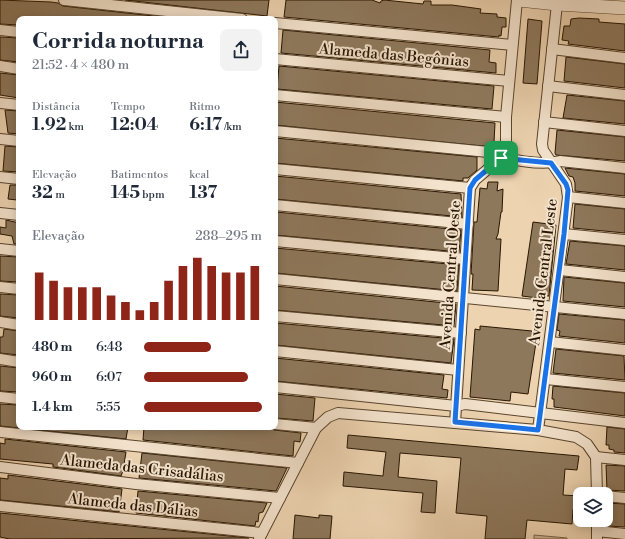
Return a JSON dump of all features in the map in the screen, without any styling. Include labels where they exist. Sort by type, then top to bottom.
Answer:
[{"type":"street","points":[[64,0],[214,16]]},
{"type":"street","points":[[501,158],[506,151],[506,117],[512,45],[518,0],[625,8]]},
{"type":"street","name":"Avenida Central Leste","points":[[538,430],[546,379],[568,197],[566,184],[543,150],[544,122],[557,4]]},
{"type":"street","points":[[278,22],[512,45]]},
{"type":"street","points":[[0,30],[16,32]]},
{"type":"street","points":[[552,49],[625,58]]},
{"type":"street","name":"Alameda das Begônias","points":[[278,59],[509,81]]},
{"type":"street","points":[[0,66],[16,69]]},
{"type":"street","points":[[548,86],[625,95]]},
{"type":"street","points":[[278,96],[506,117]]},
{"type":"street","points":[[0,103],[16,105]]},
{"type":"street","points":[[544,122],[625,131]]},
{"type":"street","points":[[278,131],[488,152],[501,158],[551,163],[560,161],[625,168]]},
{"type":"street","points":[[0,139],[16,141]]},
{"type":"street","name":"Avenida Central Oeste","points":[[455,422],[470,188],[475,180],[501,158]]},
{"type":"street","points":[[278,168],[470,188]]},
{"type":"street","points":[[0,177],[16,179]]},
{"type":"street","points":[[568,197],[625,203]]},
{"type":"street","points":[[278,205],[468,224]]},
{"type":"street","points":[[0,213],[16,215]]},
{"type":"street","points":[[564,234],[625,240]]},
{"type":"street","points":[[278,241],[465,259]]},
{"type":"street","points":[[0,249],[16,251]]},
{"type":"street","points":[[560,270],[625,277]]},
{"type":"street","points":[[278,279],[625,314]]},
{"type":"street","points":[[0,286],[16,288]]},
{"type":"street","points":[[278,316],[461,333]]},
{"type":"street","points":[[0,322],[16,325]]},
{"type":"street","points":[[550,342],[625,350]]},
{"type":"street","points":[[278,350],[458,370]]},
{"type":"street","points":[[0,359],[16,362]]},
{"type":"street","points":[[546,379],[625,387]]},
{"type":"street","points":[[278,387],[456,406],[465,404],[625,423]]},
{"type":"street","points":[[0,397],[16,399]]},
{"type":"street","points":[[261,536],[316,428],[328,417],[343,412],[538,430],[576,437],[587,444],[596,457],[597,487]]},
{"type":"street","points":[[278,424],[316,428]]},
{"type":"street","points":[[0,432],[298,462]]},
{"type":"street","points":[[596,457],[625,460]]},
{"type":"street","name":"Alameda das Crisadálias","points":[[0,467],[136,484],[280,498]]},
{"type":"street","points":[[613,497],[625,498]]},
{"type":"street","name":"Alameda das Dálias","points":[[0,506],[261,536]]},
{"type":"street","points":[[597,535],[625,534]]},
{"type":"shaded area","points":[[534,535],[567,538],[567,539],[534,539]]},
{"type":"building","points":[[0,0],[51,2],[58,3],[63,6],[154,16],[16,16],[16,25],[0,24]]},
{"type":"building","points":[[125,0],[269,0],[267,16]]},
{"type":"building","points":[[286,0],[372,0],[380,3],[384,0],[423,4],[424,1],[431,1],[431,5],[452,5],[481,9],[480,13],[497,14],[497,17],[506,18],[506,27],[502,27],[501,36],[499,35],[499,37],[284,17]]},
{"type":"building","points":[[528,19],[542,21],[537,84],[523,83]]},
{"type":"building","points":[[571,19],[599,19],[599,22],[625,24],[625,51],[568,44],[569,41],[562,40],[564,26],[570,26]]},
{"type":"building","points":[[283,30],[490,50],[489,62],[496,63],[496,73],[281,53]]},
{"type":"building","points":[[0,37],[16,38],[16,62],[0,60]]},
{"type":"building","points":[[566,57],[625,64],[625,88],[564,81]]},
{"type":"building","points":[[279,66],[494,86],[492,109],[278,89]]},
{"type":"building","points":[[0,73],[16,75],[16,98],[0,95]]},
{"type":"building","points":[[567,95],[625,101],[625,124],[563,118]]},
{"type":"building","points":[[278,102],[495,123],[494,142],[492,147],[278,125]]},
{"type":"building","points":[[5,110],[16,111],[16,134],[8,133]]},
{"type":"building","points":[[557,130],[625,137],[625,161],[556,155]]},
{"type":"building","points":[[278,138],[477,157],[477,170],[468,178],[463,178],[463,181],[278,163]]},
{"type":"building","points":[[5,146],[16,147],[16,172],[3,171]]},
{"type":"building","points":[[565,168],[625,174],[625,196],[575,191],[573,177],[569,176]]},
{"type":"building","points":[[278,176],[461,194],[462,217],[278,199]]},
{"type":"building","points":[[488,182],[498,182],[497,191],[503,189],[502,212],[496,239],[501,239],[498,291],[472,290],[473,274],[471,274],[474,222],[477,222],[480,188],[487,189]]},
{"type":"building","points":[[10,185],[16,185],[16,200],[8,199]]},
{"type":"building","points":[[575,204],[625,209],[625,233],[573,228]]},
{"type":"building","points":[[278,212],[461,230],[459,252],[278,235]]},
{"type":"building","points":[[6,220],[16,222],[16,244],[14,244],[12,236],[0,234],[0,227],[6,228]]},
{"type":"building","points":[[533,222],[556,225],[549,296],[545,296],[545,299],[522,296]]},
{"type":"building","points":[[570,241],[625,246],[625,270],[566,264]]},
{"type":"building","points":[[278,248],[459,265],[457,291],[278,273]]},
{"type":"building","points":[[0,256],[16,257],[16,282],[0,281]]},
{"type":"building","points":[[564,277],[625,283],[625,307],[563,301]]},
{"type":"building","points":[[278,286],[456,304],[454,326],[278,310]]},
{"type":"building","points":[[0,294],[16,295],[16,318],[0,316]]},
{"type":"building","points":[[559,314],[625,320],[625,343],[559,336],[560,331],[557,330]]},
{"type":"building","points":[[278,323],[454,339],[451,363],[278,345]]},
{"type":"building","points":[[480,326],[532,331],[532,335],[537,336],[528,394],[511,392],[510,401],[470,397],[475,329],[480,330]]},
{"type":"building","points":[[4,329],[16,331],[16,355],[0,353],[0,337],[3,337]]},
{"type":"building","points":[[556,349],[624,356],[625,380],[553,373]]},
{"type":"building","points":[[278,358],[444,375],[442,389],[448,390],[447,398],[278,381]]},
{"type":"building","points":[[0,366],[16,368],[16,392],[0,391]]},
{"type":"building","points":[[553,386],[625,393],[625,416],[554,407],[554,399],[552,399]]},
{"type":"building","points":[[278,394],[315,398],[313,421],[278,418]]},
{"type":"building","points":[[0,404],[16,405],[16,428],[0,426]]},
{"type":"building","points":[[607,427],[625,429],[625,453],[614,452],[614,450],[609,449],[609,445],[606,445]]},
{"type":"building","points":[[39,430],[128,430],[126,439]]},
{"type":"building","points":[[144,430],[274,430],[301,433],[300,442],[294,441],[293,456],[143,440]]},
{"type":"building","points":[[348,435],[579,456],[577,470],[565,469],[563,495],[573,496],[572,524],[527,520],[525,539],[485,539],[487,516],[456,513],[461,458],[400,453],[398,477],[437,481],[435,513],[421,512],[423,493],[343,486],[344,472],[383,476],[386,452],[347,448]]},
{"type":"building","points":[[5,439],[126,452],[123,471],[121,476],[53,467],[53,464],[0,459],[0,443],[5,444]]},
{"type":"building","points":[[142,453],[287,468],[276,491],[139,478]]},
{"type":"building","points":[[606,465],[625,466],[625,491],[613,490],[613,487],[607,487]]},
{"type":"building","points":[[8,475],[122,489],[119,512],[0,500],[0,478],[8,479]]},
{"type":"building","points":[[138,491],[267,503],[263,512],[259,513],[258,522],[256,521],[255,526],[136,513]]},
{"type":"building","points":[[613,503],[625,504],[625,527],[613,526]]},
{"type":"building","points":[[0,513],[249,538],[10,539],[0,537]]},
{"type":"building","points":[[295,515],[319,518],[319,515],[332,516],[330,539],[293,539]]},
{"type":"route","points":[[501,158],[551,163],[566,184],[568,190],[560,270],[538,430],[455,422],[470,188],[475,180],[501,158]]}]
